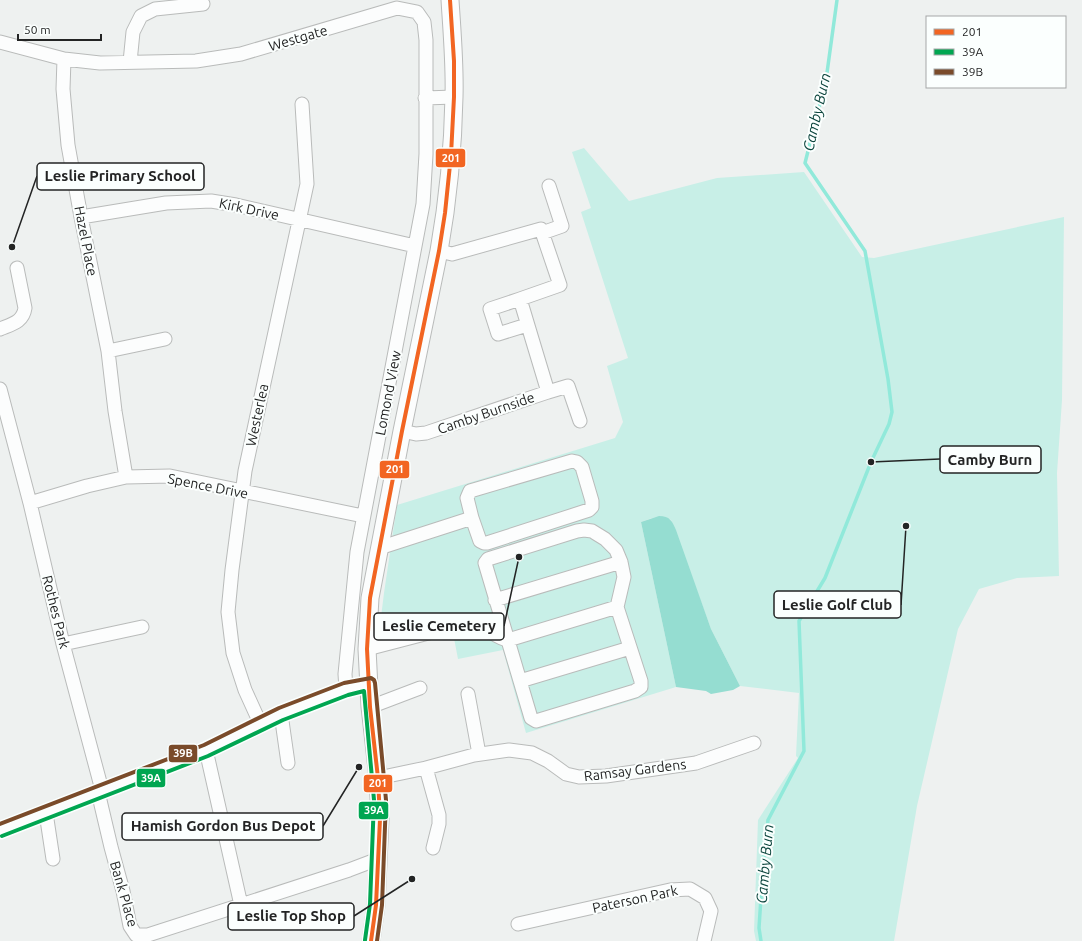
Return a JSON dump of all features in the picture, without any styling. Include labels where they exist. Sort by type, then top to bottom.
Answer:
[{"type":"main road","points":[[371,941],[374,929],[380,818],[378,778],[370,707],[367,649],[370,598],[378,548],[439,251],[449,190],[454,97],[450,0]]},
{"type":"street","points":[[130,62],[133,32],[141,16],[155,9],[204,4]]},
{"type":"street","name":"Westgate","points":[[0,42],[64,60],[100,63],[196,62],[241,54],[397,8],[417,12],[424,22],[426,56]]},
{"type":"street","name":"Lomond View","points":[[346,689],[345,674],[354,584],[363,516],[395,358],[423,204],[426,154],[426,56]]},
{"type":"street","name":"Hazel Place","points":[[64,60],[63,89],[68,145],[108,351],[115,411],[126,477]]},
{"type":"street","points":[[425,98],[454,97]]},
{"type":"street","name":"Westerlea","points":[[260,723],[245,690],[233,653],[228,612],[245,471],[307,184],[302,104]]},
{"type":"street","points":[[542,233],[562,226],[549,186]]},
{"type":"street","name":"Kirk Drive","points":[[81,217],[166,204],[211,201],[236,205],[415,246]]},
{"type":"street","points":[[439,251],[452,254],[541,229],[560,285],[490,309],[498,334],[527,325]]},
{"type":"street","points":[[0,329],[19,320],[24,314],[25,308],[17,268]]},
{"type":"street","name":"Camby Burnside","points":[[402,431],[416,434],[426,433],[548,392],[520,299]]},
{"type":"street","points":[[108,351],[165,339]]},
{"type":"street","points":[[548,392],[568,386],[580,421]]},
{"type":"street","name":"Rothes Park","points":[[0,389],[30,503],[63,644],[100,791]]},
{"type":"street","points":[[572,461],[577,462],[582,466],[592,501],[592,506],[589,510],[484,543],[478,538],[472,518],[467,498],[470,491],[572,461]]},
{"type":"street","name":"Spence Drive","points":[[30,503],[86,486],[126,477],[170,476],[363,516]]},
{"type":"street","points":[[589,510],[592,522],[592,532]]},
{"type":"street","points":[[378,548],[472,518]]},
{"type":"street","points":[[577,531],[592,532],[599,535],[616,550],[621,562],[624,577],[617,607],[641,681],[641,687],[635,691],[620,696],[536,721],[533,720],[531,718],[485,566],[486,560],[577,531]]},
{"type":"street","points":[[495,600],[621,562]]},
{"type":"street","points":[[367,649],[467,623],[481,626],[499,637],[508,640],[617,607]]},
{"type":"street","points":[[63,644],[142,627]]},
{"type":"street","points":[[520,681],[630,648]]},
{"type":"street","points":[[0,830],[206,750],[281,714],[346,689],[369,684]]},
{"type":"street","points":[[370,707],[420,688]]},
{"type":"street","points":[[468,694],[479,754]]},
{"type":"street","points":[[281,714],[288,763]]},
{"type":"street","name":"Ramsay Gardens","points":[[378,778],[426,768],[479,754],[509,750],[532,753],[548,761],[566,774],[579,777],[606,776],[696,763],[754,743]]},
{"type":"street","points":[[206,750],[241,905]]},
{"type":"street","points":[[426,768],[439,815],[439,824],[433,848]]},
{"type":"street","name":"Bank Place","points":[[100,791],[111,847],[123,891],[130,926],[136,935],[148,935],[349,870],[378,859]]},
{"type":"street","points":[[46,813],[53,859]]},
{"type":"street","name":"Paterson Park","points":[[518,924],[670,890],[690,888],[705,898],[711,911],[704,941]]},
{"type":"green space","points":[[584,148],[629,201],[717,178],[804,172],[862,257],[874,258],[1064,217],[1062,400],[1057,473],[1059,576],[1017,578],[979,589],[958,629],[917,806],[894,941],[756,941],[754,931],[758,820],[798,758],[796,756],[799,693],[740,686],[711,629],[671,520],[660,517],[641,522],[676,687],[526,733],[503,650],[458,659],[453,633],[377,649],[397,505],[615,438],[623,422],[607,366],[628,358],[581,212],[591,208],[572,152]]},
{"type":"green space","points":[[659,516],[668,518],[676,530],[711,629],[740,686],[733,690],[711,694],[706,691],[676,687],[641,522]]},
{"type":"waterway","name":"Camby Burn","points":[[761,941],[759,928],[768,820],[804,751],[799,621],[825,578],[871,462],[889,424],[892,412],[888,379],[865,251],[805,163],[826,80],[837,0]]},
{"type":"transit line","name":"201","points":[[371,941],[376,905],[380,819],[378,778],[370,707],[367,649],[370,598],[439,251],[445,213],[451,155],[454,97],[454,61],[450,0]]},
{"type":"transit line","name":"39B","points":[[0,824],[204,745],[279,708],[344,683],[371,678],[375,683],[386,800],[382,905],[377,941]]},
{"type":"transit line","name":"39A","points":[[2,836],[208,756],[283,720],[348,695],[364,691],[374,800],[370,904],[365,940]]},
{"type":"place","name":"Leslie Primary School","points":[[12,247]]},
{"type":"place","name":"Camby Burn","points":[[871,462]]},
{"type":"place","name":"Leslie Golf Club","points":[[906,526]]},
{"type":"place","name":"Leslie Cemetery","points":[[519,557]]},
{"type":"place","name":"Hamish Gordon Bus Depot","points":[[359,767]]},
{"type":"place","name":"Leslie Top Shop","points":[[412,879]]}]
